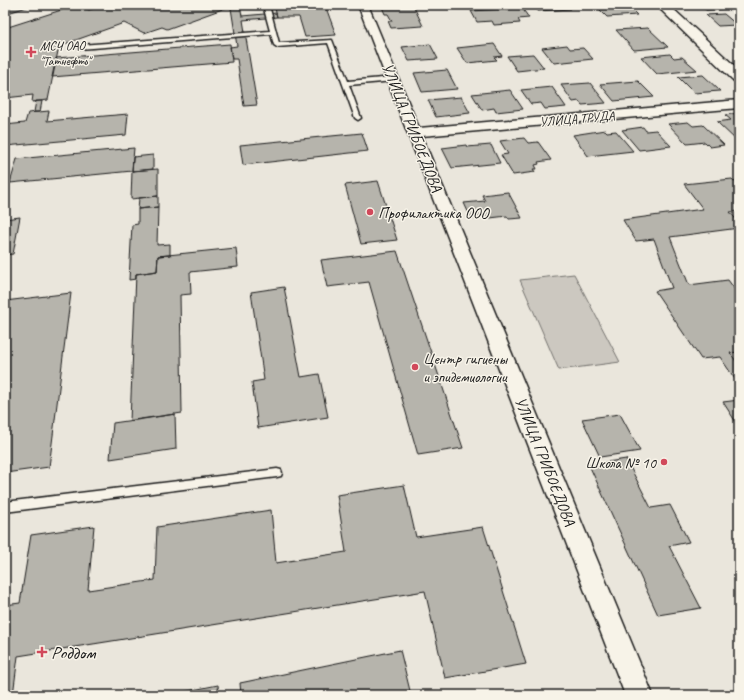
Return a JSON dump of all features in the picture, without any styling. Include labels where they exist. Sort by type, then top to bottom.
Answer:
[{"type":"street","name":"УЛИЦА ГРИБОЕДОВА","points":[[363,5],[394,79],[639,695]]},
{"type":"street","points":[[662,5],[739,78]]},
{"type":"street","name":"УЛИЦА ТРУДА","points":[[415,133],[739,104]]},
{"type":"lane","points":[[266,5],[276,45],[330,41],[358,118]]},
{"type":"lane","points":[[80,47],[273,32]]},
{"type":"lane","points":[[346,83],[394,79]]},
{"type":"lane","points":[[5,507],[277,473]]},
{"type":"shaded area","points":[[574,274],[620,362],[559,370],[520,280]]},
{"type":"building","points":[[5,5],[33,5],[5,14]]},
{"type":"building","name":"МСЧ ОАО \"Татнефть\"","points":[[77,5],[89,10],[104,5],[224,5],[228,7],[167,29],[162,27],[144,33],[124,23],[59,46],[48,100],[32,102],[33,95],[5,98],[5,28]]},
{"type":"building","points":[[224,5],[240,5],[242,16],[276,13],[277,17],[243,20],[257,105],[244,106],[237,59],[232,59],[230,47],[237,46],[231,8]]},
{"type":"building","points":[[296,5],[325,5],[336,35],[305,37],[299,17],[277,17],[275,8]]},
{"type":"building","points":[[413,5],[423,26],[391,28],[388,21],[392,21],[388,14],[385,14],[382,7]]},
{"type":"building","points":[[533,5],[568,5],[571,9],[538,11]]},
{"type":"building","points":[[595,5],[627,5],[637,15],[607,17]]},
{"type":"building","points":[[700,5],[739,5],[739,8],[706,10]]},
{"type":"building","points":[[522,8],[529,18],[518,19],[520,23],[494,25],[492,21],[477,22],[471,11]]},
{"type":"building","points":[[724,14],[737,25],[718,26],[706,15]]},
{"type":"building","points":[[648,28],[668,47],[634,50],[616,30]]},
{"type":"building","points":[[230,44],[232,62],[52,77],[56,58]]},
{"type":"building","points":[[430,44],[438,59],[409,61],[402,47]]},
{"type":"building","points":[[494,44],[502,56],[494,57],[497,60],[467,63],[457,48]]},
{"type":"building","points":[[567,45],[570,49],[583,48],[593,59],[554,63],[542,48]]},
{"type":"building","points":[[533,54],[544,68],[517,71],[507,56]]},
{"type":"building","points":[[670,54],[674,58],[682,57],[697,70],[657,74],[641,57]]},
{"type":"building","points":[[447,70],[457,89],[422,92],[414,73]]},
{"type":"building","points":[[703,75],[720,91],[694,93],[678,77]]},
{"type":"building","points":[[638,81],[654,97],[614,101],[600,84]]},
{"type":"building","points":[[590,83],[606,103],[582,105],[579,101],[573,102],[561,85]]},
{"type":"building","points":[[552,87],[566,107],[545,109],[541,103],[531,104],[521,90]]},
{"type":"building","points":[[510,90],[523,109],[496,112],[494,108],[482,110],[472,94]]},
{"type":"building","points":[[461,97],[470,113],[436,117],[428,100]]},
{"type":"building","points":[[36,101],[42,101],[40,112],[34,112]]},
{"type":"building","points":[[49,111],[47,121],[128,114],[126,135],[5,146],[5,125],[25,123],[28,113]]},
{"type":"building","points":[[738,113],[739,143],[717,122],[731,120],[725,115]]},
{"type":"building","points":[[688,122],[693,126],[703,125],[724,145],[710,147],[705,142],[687,144],[668,124]]},
{"type":"building","points":[[643,127],[646,131],[656,130],[671,146],[639,150],[622,130]]},
{"type":"building","points":[[605,130],[607,132],[616,131],[633,151],[588,156],[573,135]]},
{"type":"building","points":[[362,133],[368,151],[243,165],[240,145]]},
{"type":"building","points":[[524,138],[528,143],[538,142],[551,160],[538,162],[539,164],[535,165],[537,169],[533,169],[535,172],[513,175],[501,155],[508,154],[500,141]]},
{"type":"building","points":[[466,145],[467,147],[491,145],[500,163],[452,168],[442,148]]},
{"type":"building","points":[[134,148],[132,171],[10,183],[17,159]]},
{"type":"building","points":[[153,155],[153,169],[132,171],[133,157]]},
{"type":"building","points":[[158,169],[158,196],[131,199],[132,171]]},
{"type":"building","points":[[732,179],[739,186],[739,211],[730,212],[739,223],[739,228],[670,237],[689,285],[728,280],[739,295],[739,352],[730,353],[739,365],[739,385],[720,357],[701,359],[655,291],[672,288],[654,239],[636,241],[623,220],[703,209],[684,184]]},
{"type":"building","name":"Профилактика ООО","points":[[378,181],[397,240],[361,244],[345,185]]},
{"type":"building","points":[[508,192],[522,218],[509,219],[507,216],[490,218],[489,216],[471,218],[464,203],[485,201],[482,195]]},
{"type":"building","points":[[158,196],[158,207],[138,209],[139,198]]},
{"type":"building","points":[[158,207],[157,245],[170,244],[170,255],[158,256],[157,271],[136,274],[136,279],[129,280],[132,225],[138,224],[138,209]]},
{"type":"building","points":[[20,217],[13,254],[5,255],[5,219]]},
{"type":"building","points":[[236,248],[238,267],[190,272],[191,294],[180,295],[182,413],[130,421],[136,274],[157,271],[158,256]]},
{"type":"building","name":"Центр гигиены и эпидемиологии","points":[[397,251],[463,448],[418,455],[369,282],[327,287],[321,260]]},
{"type":"building","points":[[284,287],[301,377],[319,374],[328,417],[258,428],[252,382],[264,380],[251,292]]},
{"type":"building","points":[[71,293],[49,467],[5,473],[5,301]]},
{"type":"building","points":[[739,400],[739,427],[723,402]]},
{"type":"building","points":[[175,414],[176,449],[110,459],[113,423]]},
{"type":"building","points":[[620,414],[640,451],[600,457],[582,419]]},
{"type":"building","points":[[626,459],[651,508],[670,505],[689,542],[669,546],[701,608],[658,615],[589,465]]},
{"type":"building","points":[[404,485],[416,537],[483,527],[526,664],[445,678],[425,591],[18,656],[13,695],[5,695],[5,605],[20,603],[31,535],[94,526],[88,590],[155,580],[157,527],[271,510],[276,563],[346,552],[337,495]]},
{"type":"building","points":[[400,650],[411,695],[241,695],[240,683]]},
{"type":"building","points":[[218,685],[219,695],[168,695]]},
{"type":"place","name":"МСЧ ОАО \"Татнефть\"","points":[[31,52]]},
{"type":"place","name":"Профилактика ООО","points":[[370,212]]},
{"type":"place","name":"Центр гигиены и эпидемиологии","points":[[415,367]]},
{"type":"place","name":"Школа № 10","points":[[664,462]]},
{"type":"place","name":"Роддом","points":[[42,652]]}]
